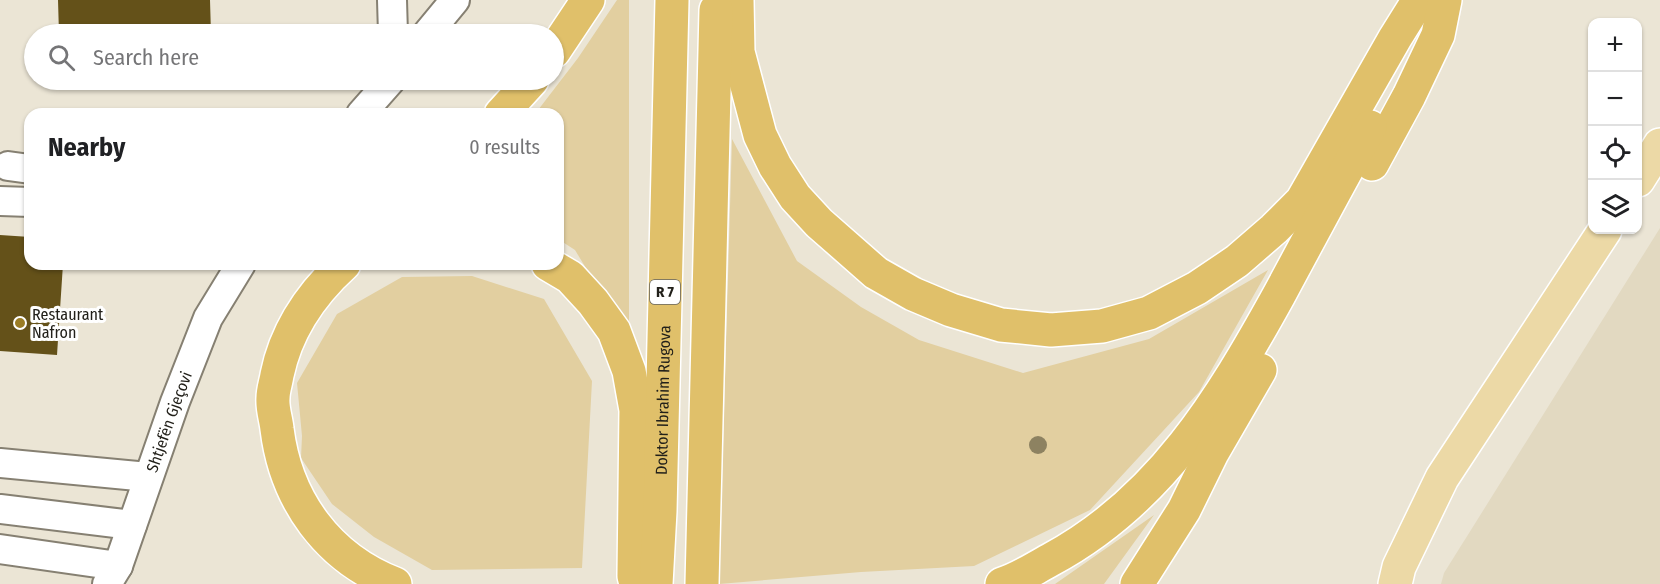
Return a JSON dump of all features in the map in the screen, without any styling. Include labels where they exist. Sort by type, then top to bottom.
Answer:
[{"type":"highway","points":[[564,36],[588,0]]},
{"type":"highway","name":"Doktor Ibrahim Rugova","points":[[656,584],[660,511],[672,0]]},
{"type":"highway","points":[[702,584],[717,0]]},
{"type":"highway","points":[[737,0],[738,52],[760,135],[775,166],[795,197],[819,223],[876,273],[913,294],[951,310],[1001,325],[1051,330],[1102,326],[1149,313],[1197,288],[1236,261],[1274,229],[1302,201],[1400,30],[1415,6],[1423,0]]},
{"type":"highway","points":[[1002,584],[1075,546],[1122,511],[1153,481],[1196,431],[1240,365],[1443,0]]},
{"type":"highway","points":[[1137,584],[1184,510],[1212,453],[1249,391],[1409,96],[1438,35],[1443,0]]},
{"type":"highway","points":[[506,108],[523,90]]},
{"type":"highway","points":[[558,270],[570,277],[593,302],[614,331],[629,371],[636,410],[634,576],[636,584]]},
{"type":"highway","points":[[334,273],[308,303],[293,328],[281,358],[273,398],[279,447],[290,483],[324,538],[348,560],[377,577],[395,584]]},
{"type":"main road","points":[[1642,174],[1660,145]]},
{"type":"main road","points":[[1395,584],[1399,567],[1442,478],[1602,234]]},
{"type":"street","points":[[392,0],[393,24]]},
{"type":"street","points":[[435,24],[454,0]]},
{"type":"street","points":[[366,108],[382,90]]},
{"type":"street","points":[[0,201],[24,202]]},
{"type":"street","name":"Shtjefën Gjeçovi","points":[[112,575],[208,318],[237,270]]},
{"type":"street","points":[[0,464],[148,477]]},
{"type":"street","points":[[0,510],[132,525]]},
{"type":"street","points":[[0,549],[112,575]]},
{"type":"shaded area","points":[[617,0],[629,0],[629,347],[613,313],[575,250],[564,243],[564,108],[540,108],[553,90],[564,90],[564,76]]},
{"type":"shaded area","points":[[732,139],[797,261],[861,307],[919,340],[1023,373],[1149,339],[1268,270],[1199,392],[1090,510],[974,566],[861,572],[719,584]]},
{"type":"shaded area","points":[[1660,228],[1660,584],[1441,584],[1444,573]]},
{"type":"shaded area","points":[[472,276],[544,299],[592,381],[582,568],[432,570],[374,537],[332,504],[301,458],[302,436],[297,383],[337,314],[402,277]]},
{"type":"shaded area","points":[[1154,515],[1104,584],[1055,584]]},
{"type":"building","points":[[58,0],[210,0],[211,24],[59,24]]},
{"type":"building","points":[[0,235],[24,237],[24,270],[63,270],[57,355],[0,351]]},
{"type":"place","name":"Restaurant Nafron","points":[[20,323]]}]
